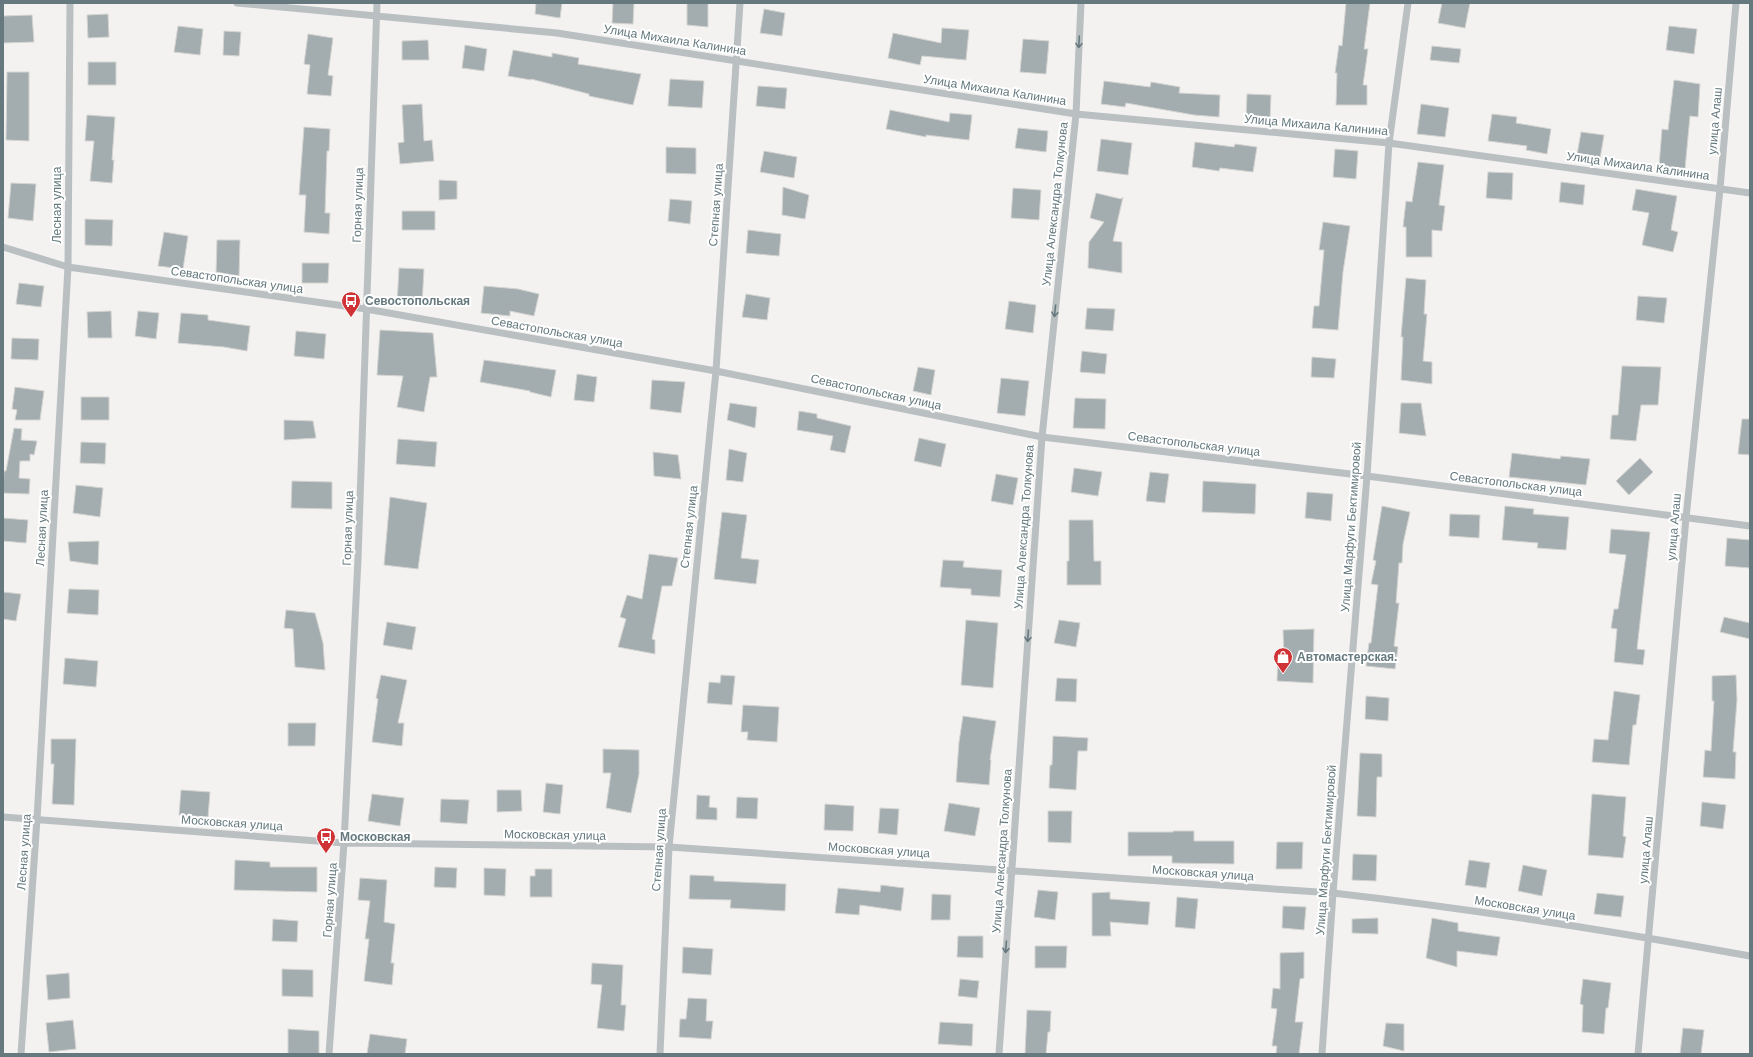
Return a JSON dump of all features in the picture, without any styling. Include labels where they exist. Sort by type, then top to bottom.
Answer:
[{"type":"street","name":"Лесная улица","points":[[21,1054],[37,819],[68,268],[70,3]]},
{"type":"street","name":"Улица Михаила Калинина","points":[[237,3],[557,33],[1076,114],[1389,143],[1750,193]]},
{"type":"street","name":"Горная улица","points":[[329,1054],[344,843],[358,559],[377,3]]},
{"type":"street","name":"Степная улица","points":[[660,1054],[669,848],[716,371],[735,61],[740,3]]},
{"type":"street","name":"Улица Александра Толкунова","points":[[999,1054],[1042,437],[1076,114],[1081,3]]},
{"type":"street","name":"Улица Марфуги Бектимировой","points":[[1322,1054],[1333,893],[1367,476],[1389,143],[1408,3]]},
{"type":"street","name":"улица Алаш","points":[[1638,1054],[1686,518],[1720,189],[1736,3]]},
{"type":"street","name":"Севастопольская улица","points":[[3,247],[68,268],[366,309],[716,371],[1042,437],[1367,476],[1750,526]]},
{"type":"street","name":"Московская улица","points":[[3,817],[344,843],[669,848],[1333,893],[1426,904],[1649,938],[1750,956]]},
{"type":"building","points":[[536,3],[562,3],[560,18],[535,14]]},
{"type":"building","points":[[613,3],[634,3],[633,24],[612,23]]},
{"type":"building","points":[[687,3],[708,3],[708,27],[687,25]]},
{"type":"building","points":[[1346,3],[1370,3],[1364,49],[1368,49],[1363,85],[1367,85],[1367,105],[1336,105],[1337,73],[1335,73],[1339,45],[1342,46]]},
{"type":"building","points":[[1442,3],[1470,3],[1465,28],[1438,23]]},
{"type":"building","points":[[764,9],[785,13],[782,36],[760,33]]},
{"type":"building","points":[[108,14],[109,37],[88,38],[87,15]]},
{"type":"building","points":[[32,15],[34,42],[3,43],[3,16]]},
{"type":"building","points":[[178,26],[203,29],[200,55],[174,52]]},
{"type":"building","points":[[1669,26],[1697,29],[1694,54],[1666,50]]},
{"type":"building","points":[[942,28],[969,30],[966,60],[922,56],[920,65],[888,58],[893,33],[941,43]]},
{"type":"building","points":[[224,31],[241,32],[239,56],[223,55]]},
{"type":"building","points":[[308,34],[333,38],[328,75],[333,76],[331,96],[307,94],[310,65],[304,64]]},
{"type":"building","points":[[1023,39],[1049,41],[1046,74],[1020,72]]},
{"type":"building","points":[[428,40],[429,60],[402,60],[402,41]]},
{"type":"building","points":[[465,45],[487,49],[484,71],[462,68]]},
{"type":"building","points":[[1432,46],[1461,49],[1459,63],[1430,60]]},
{"type":"building","points":[[513,50],[552,57],[552,53],[579,58],[578,64],[641,74],[633,105],[589,96],[589,94],[531,79],[508,76]]},
{"type":"building","points":[[88,62],[116,62],[116,85],[88,85]]},
{"type":"building","points":[[7,72],[29,72],[29,141],[6,140]]},
{"type":"building","points":[[670,79],[704,81],[702,108],[668,106]]},
{"type":"building","points":[[1674,80],[1700,84],[1698,117],[1690,116],[1685,169],[1659,166],[1662,129],[1668,130]]},
{"type":"building","points":[[1104,81],[1150,87],[1151,82],[1180,87],[1179,93],[1220,95],[1219,117],[1194,115],[1126,103],[1125,107],[1101,104]]},
{"type":"building","points":[[758,86],[787,88],[785,109],[756,106]]},
{"type":"building","points":[[1247,94],[1271,95],[1270,120],[1246,119]]},
{"type":"building","points":[[422,104],[424,141],[432,140],[434,161],[400,164],[398,143],[404,142],[402,105]]},
{"type":"building","points":[[1421,104],[1449,108],[1445,137],[1417,134]]},
{"type":"building","points":[[890,110],[949,122],[950,113],[972,115],[969,140],[926,135],[926,137],[886,129]]},
{"type":"building","points":[[1492,114],[1517,117],[1516,123],[1551,129],[1547,154],[1526,150],[1527,146],[1488,141]]},
{"type":"building","points":[[87,115],[115,117],[112,183],[90,181],[94,141],[85,141]]},
{"type":"building","points":[[304,127],[330,129],[329,151],[327,151],[325,213],[330,213],[329,234],[304,232],[306,195],[299,195]]},
{"type":"building","points":[[1018,128],[1048,131],[1046,152],[1015,148]]},
{"type":"building","points":[[1581,132],[1604,135],[1600,159],[1577,155]]},
{"type":"building","points":[[1101,139],[1132,143],[1128,175],[1097,171]]},
{"type":"building","points":[[1195,142],[1234,147],[1235,144],[1257,147],[1253,172],[1220,168],[1219,171],[1192,167]]},
{"type":"building","points":[[666,147],[696,148],[696,174],[666,173]]},
{"type":"building","points":[[1335,149],[1358,151],[1356,179],[1333,177]]},
{"type":"building","points":[[764,151],[797,157],[794,178],[760,172]]},
{"type":"building","points":[[1418,162],[1444,165],[1439,205],[1445,206],[1442,231],[1432,230],[1432,257],[1406,257],[1406,227],[1403,227],[1406,201],[1412,202]]},
{"type":"building","points":[[1488,172],[1513,173],[1512,200],[1486,198]]},
{"type":"building","points":[[439,180],[457,181],[457,199],[439,200]]},
{"type":"building","points":[[1561,182],[1585,185],[1583,205],[1559,202]]},
{"type":"building","points":[[11,183],[36,184],[33,221],[8,218]]},
{"type":"building","points":[[783,187],[809,195],[805,219],[782,215]]},
{"type":"building","points":[[1013,188],[1041,190],[1039,220],[1011,218]]},
{"type":"building","points":[[1636,189],[1677,196],[1671,230],[1678,232],[1673,252],[1642,245],[1649,213],[1632,210]]},
{"type":"building","points":[[1096,193],[1121,199],[1123,197],[1113,241],[1122,242],[1122,273],[1088,268],[1089,242],[1104,222],[1090,218]]},
{"type":"building","points":[[670,199],[692,201],[690,224],[668,221]]},
{"type":"building","points":[[402,211],[435,211],[435,230],[402,230]]},
{"type":"building","points":[[85,219],[113,220],[112,246],[85,245]]},
{"type":"building","points":[[1323,222],[1350,226],[1343,272],[1338,330],[1312,328],[1314,306],[1319,306],[1324,250],[1319,250]]},
{"type":"building","points":[[748,230],[781,234],[779,256],[746,253]]},
{"type":"building","points":[[164,232],[188,236],[183,269],[158,266]]},
{"type":"building","points":[[217,240],[240,240],[239,276],[216,272]]},
{"type":"building","points":[[302,263],[329,263],[328,283],[302,283]]},
{"type":"building","points":[[399,268],[424,269],[422,305],[397,304]]},
{"type":"building","points":[[1406,278],[1426,280],[1424,314],[1427,314],[1423,361],[1432,362],[1432,384],[1401,380],[1403,337],[1401,337]]},
{"type":"building","points":[[19,283],[44,286],[41,307],[16,304]]},
{"type":"building","points":[[484,286],[518,289],[539,294],[534,316],[510,311],[510,316],[481,313]]},
{"type":"building","points":[[746,294],[770,298],[767,320],[742,317]]},
{"type":"building","points":[[1638,296],[1667,298],[1664,323],[1636,320]]},
{"type":"building","points":[[1009,301],[1036,305],[1033,333],[1005,329]]},
{"type":"building","points":[[1087,308],[1115,309],[1113,331],[1085,329]]},
{"type":"building","points":[[111,311],[112,338],[88,338],[87,312]]},
{"type":"building","points":[[138,311],[159,313],[156,339],[135,336]]},
{"type":"building","points":[[181,313],[208,315],[208,320],[250,326],[247,351],[224,347],[178,343]]},
{"type":"building","points":[[380,330],[433,333],[437,377],[430,377],[424,412],[397,407],[403,376],[377,375]]},
{"type":"building","points":[[296,331],[326,334],[324,359],[294,356]]},
{"type":"building","points":[[12,338],[39,339],[38,360],[11,359]]},
{"type":"building","points":[[1082,351],[1107,354],[1105,374],[1080,372]]},
{"type":"building","points":[[1312,357],[1336,359],[1334,378],[1311,377]]},
{"type":"building","points":[[484,360],[556,370],[551,397],[530,391],[480,382]]},
{"type":"building","points":[[1622,366],[1661,367],[1658,405],[1641,405],[1636,441],[1610,439],[1612,415],[1618,415]]},
{"type":"building","points":[[918,367],[935,370],[931,395],[913,391]]},
{"type":"building","points":[[577,374],[597,377],[594,402],[574,400]]},
{"type":"building","points":[[1001,378],[1029,381],[1025,416],[997,413]]},
{"type":"building","points":[[652,380],[685,382],[681,413],[650,409]]},
{"type":"building","points":[[15,387],[44,391],[40,420],[15,420],[17,410],[12,409]]},
{"type":"building","points":[[81,397],[109,397],[109,420],[81,420]]},
{"type":"building","points":[[1075,398],[1106,399],[1105,429],[1073,428]]},
{"type":"building","points":[[730,403],[757,407],[755,428],[727,420]]},
{"type":"building","points":[[1401,403],[1421,403],[1426,436],[1399,433]]},
{"type":"building","points":[[799,411],[817,414],[817,418],[851,426],[845,453],[830,450],[833,436],[797,430]]},
{"type":"building","points":[[1742,419],[1750,419],[1750,455],[1738,454]]},
{"type":"building","points":[[284,420],[313,421],[316,438],[284,440]]},
{"type":"building","points":[[14,428],[22,429],[21,440],[37,441],[34,455],[30,454],[30,461],[20,461],[19,478],[30,479],[29,494],[3,493],[4,471],[6,471]]},
{"type":"building","points":[[919,438],[946,444],[941,467],[914,461]]},
{"type":"building","points":[[398,439],[437,442],[435,467],[396,464]]},
{"type":"building","points":[[81,442],[106,443],[105,464],[80,463]]},
{"type":"building","points":[[729,449],[747,453],[743,482],[726,480]]},
{"type":"building","points":[[653,452],[678,455],[681,479],[654,476]]},
{"type":"building","points":[[1512,453],[1560,459],[1561,456],[1590,459],[1586,485],[1509,477]]},
{"type":"building","points":[[1640,458],[1653,472],[1629,495],[1616,481]]},
{"type":"building","points":[[1074,468],[1102,472],[1098,496],[1071,492]]},
{"type":"building","points":[[1150,472],[1169,474],[1165,503],[1146,501]]},
{"type":"building","points":[[996,474],[1018,478],[1013,505],[991,501]]},
{"type":"building","points":[[292,481],[332,482],[332,509],[291,508]]},
{"type":"building","points":[[1203,481],[1256,484],[1255,514],[1202,512]]},
{"type":"building","points":[[76,485],[103,488],[100,517],[73,513]]},
{"type":"building","points":[[1307,492],[1333,494],[1331,521],[1305,518]]},
{"type":"building","points":[[390,497],[427,503],[418,569],[384,565]]},
{"type":"building","points":[[1382,506],[1410,512],[1403,544],[1402,563],[1399,563],[1396,603],[1399,603],[1394,646],[1398,647],[1395,669],[1366,666],[1369,643],[1371,643],[1378,585],[1371,584],[1376,561],[1373,560]]},
{"type":"building","points":[[1505,506],[1534,509],[1533,514],[1569,517],[1566,550],[1537,548],[1538,543],[1502,540]]},
{"type":"building","points":[[722,512],[747,515],[741,558],[759,560],[756,584],[714,579]]},
{"type":"building","points":[[1450,514],[1480,515],[1479,538],[1449,536]]},
{"type":"building","points":[[3,518],[28,520],[26,543],[3,541]]},
{"type":"building","points":[[1069,520],[1093,520],[1094,561],[1101,561],[1101,585],[1067,585],[1067,561],[1069,561]]},
{"type":"building","points":[[1611,529],[1650,532],[1637,649],[1645,650],[1643,665],[1614,662],[1617,629],[1611,628],[1614,609],[1618,609],[1626,555],[1609,553]]},
{"type":"building","points":[[1727,538],[1750,540],[1750,568],[1725,566]]},
{"type":"building","points":[[99,541],[98,565],[70,561],[68,542]]},
{"type":"building","points":[[649,554],[678,558],[672,586],[662,586],[652,639],[655,640],[655,654],[618,647],[626,619],[620,617],[627,595],[642,599]]},
{"type":"building","points":[[943,560],[964,561],[963,567],[1002,570],[1000,597],[971,595],[971,589],[940,587]]},
{"type":"building","points":[[69,589],[99,590],[98,615],[67,613]]},
{"type":"building","points":[[3,592],[21,594],[16,621],[3,619]]},
{"type":"building","points":[[286,610],[315,613],[323,643],[325,670],[295,667],[293,629],[284,628]]},
{"type":"building","points":[[1724,617],[1750,623],[1750,639],[1720,632]]},
{"type":"building","points":[[966,620],[998,623],[993,688],[961,685]]},
{"type":"building","points":[[1059,620],[1080,623],[1076,647],[1054,643]]},
{"type":"building","points":[[387,622],[416,627],[412,650],[383,645]]},
{"type":"building","points":[[1314,629],[1313,683],[1277,681],[1278,657],[1284,657],[1283,630]]},
{"type":"building","points":[[65,658],[98,661],[96,687],[63,684]]},
{"type":"building","points":[[381,675],[407,680],[398,723],[404,723],[402,746],[372,742],[378,699],[376,698]]},
{"type":"building","points":[[721,675],[735,676],[732,705],[707,703],[709,682],[720,683]]},
{"type":"building","points":[[1736,675],[1737,700],[1733,752],[1736,752],[1735,779],[1703,777],[1705,750],[1711,751],[1714,701],[1712,701],[1712,676]]},
{"type":"building","points":[[1057,678],[1077,679],[1076,702],[1055,701]]},
{"type":"building","points":[[1614,691],[1640,695],[1636,725],[1633,725],[1629,765],[1592,762],[1594,739],[1608,740]]},
{"type":"building","points":[[1366,696],[1389,698],[1388,721],[1365,719]]},
{"type":"building","points":[[743,705],[779,707],[777,742],[747,740],[748,732],[741,732]]},
{"type":"building","points":[[963,716],[996,721],[990,760],[989,785],[956,782],[959,742]]},
{"type":"building","points":[[288,723],[316,723],[315,746],[288,746]]},
{"type":"building","points":[[1053,736],[1088,738],[1087,751],[1078,751],[1076,790],[1049,788],[1050,765],[1052,765]]},
{"type":"building","points":[[51,739],[76,739],[74,805],[52,804],[54,764],[51,764]]},
{"type":"building","points":[[603,749],[639,750],[639,774],[631,813],[606,808],[611,773],[603,773]]},
{"type":"building","points":[[1360,753],[1382,754],[1382,777],[1377,777],[1376,817],[1357,816]]},
{"type":"building","points":[[546,783],[563,785],[560,814],[543,812]]},
{"type":"building","points":[[181,790],[210,792],[208,817],[179,815]]},
{"type":"building","points":[[497,790],[521,790],[522,811],[497,812]]},
{"type":"building","points":[[372,794],[404,798],[400,826],[368,821]]},
{"type":"building","points":[[1592,794],[1626,797],[1623,836],[1626,837],[1623,858],[1588,855]]},
{"type":"building","points":[[697,795],[710,796],[709,807],[717,808],[717,820],[696,819]]},
{"type":"building","points":[[737,797],[758,798],[757,819],[736,818]]},
{"type":"building","points":[[441,799],[469,800],[467,824],[440,822]]},
{"type":"building","points":[[1702,802],[1726,805],[1723,829],[1700,826]]},
{"type":"building","points":[[949,803],[980,808],[975,836],[944,831]]},
{"type":"building","points":[[825,804],[854,806],[853,831],[824,830]]},
{"type":"building","points":[[880,808],[899,809],[897,835],[878,833]]},
{"type":"building","points":[[1048,811],[1072,811],[1071,843],[1048,842]]},
{"type":"building","points":[[1194,831],[1194,841],[1234,841],[1234,864],[1172,863],[1172,856],[1128,856],[1128,832]]},
{"type":"building","points":[[1277,842],[1303,842],[1302,869],[1276,869]]},
{"type":"building","points":[[1353,854],[1377,855],[1376,881],[1352,880]]},
{"type":"building","points":[[235,860],[270,862],[270,867],[317,867],[317,892],[234,890]]},
{"type":"building","points":[[1469,860],[1490,863],[1486,888],[1465,885]]},
{"type":"building","points":[[1523,865],[1547,870],[1542,896],[1518,891]]},
{"type":"building","points":[[435,867],[457,868],[456,888],[434,887]]},
{"type":"building","points":[[484,868],[506,869],[505,896],[484,895]]},
{"type":"building","points":[[535,869],[552,869],[552,897],[530,897],[530,876],[535,876]]},
{"type":"building","points":[[690,875],[714,876],[714,881],[786,884],[785,911],[730,908],[731,900],[689,899]]},
{"type":"building","points":[[360,878],[387,880],[384,922],[395,924],[391,963],[394,963],[392,985],[364,981],[369,939],[365,939],[370,901],[358,900]]},
{"type":"building","points":[[881,885],[904,888],[901,911],[860,905],[859,915],[835,913],[838,888],[880,892]]},
{"type":"building","points":[[1038,890],[1058,892],[1055,920],[1034,917]]},
{"type":"building","points":[[1110,892],[1110,899],[1150,902],[1148,925],[1110,922],[1111,936],[1092,936],[1092,893]]},
{"type":"building","points":[[1597,893],[1624,896],[1621,917],[1594,914]]},
{"type":"building","points":[[932,894],[951,895],[950,920],[931,920]]},
{"type":"building","points":[[1177,897],[1198,899],[1195,929],[1175,927]]},
{"type":"building","points":[[1283,906],[1306,907],[1304,930],[1282,928]]},
{"type":"building","points":[[1378,918],[1378,934],[1352,933],[1352,919]]},
{"type":"building","points":[[1432,918],[1458,923],[1458,931],[1500,937],[1497,956],[1457,951],[1457,967],[1426,958]]},
{"type":"building","points":[[273,919],[298,921],[297,942],[272,941]]},
{"type":"building","points":[[958,936],[983,936],[983,958],[957,957]]},
{"type":"building","points":[[1035,946],[1067,946],[1066,968],[1035,968]]},
{"type":"building","points":[[683,947],[713,949],[711,975],[682,973]]},
{"type":"building","points":[[1304,952],[1304,978],[1300,979],[1295,1022],[1303,1022],[1299,1054],[1276,1054],[1277,1046],[1272,1046],[1277,1009],[1271,1008],[1273,988],[1280,989],[1280,953]]},
{"type":"building","points":[[592,963],[623,965],[621,1005],[626,1005],[624,1031],[597,1028],[602,985],[591,984]]},
{"type":"building","points":[[282,969],[313,970],[313,997],[282,996]]},
{"type":"building","points":[[69,973],[70,998],[48,1000],[46,975]]},
{"type":"building","points":[[960,979],[979,981],[977,998],[958,996]]},
{"type":"building","points":[[1583,979],[1611,983],[1608,1008],[1606,1008],[1604,1034],[1582,1032],[1583,1005],[1580,1004]]},
{"type":"building","points":[[688,998],[707,999],[706,1021],[713,1021],[711,1039],[679,1037],[680,1019],[686,1019]]},
{"type":"building","points":[[1027,1010],[1051,1011],[1050,1032],[1048,1032],[1046,1054],[1025,1054]]},
{"type":"building","points":[[73,1020],[76,1049],[49,1052],[46,1023]]},
{"type":"building","points":[[940,1022],[973,1024],[972,1046],[938,1044]]},
{"type":"building","points":[[1386,1023],[1404,1024],[1404,1051],[1383,1046]]},
{"type":"building","points":[[1683,1028],[1704,1030],[1701,1054],[1680,1054]]},
{"type":"building","points":[[288,1029],[319,1031],[319,1054],[288,1054]]},
{"type":"building","points":[[370,1034],[407,1039],[405,1054],[367,1054]]},
{"type":"place","name":"Севостопольская","points":[[351,318]]},
{"type":"place","name":"Автомастерская.","points":[[1283,674]]},
{"type":"place","name":"Московская","points":[[326,854]]}]
